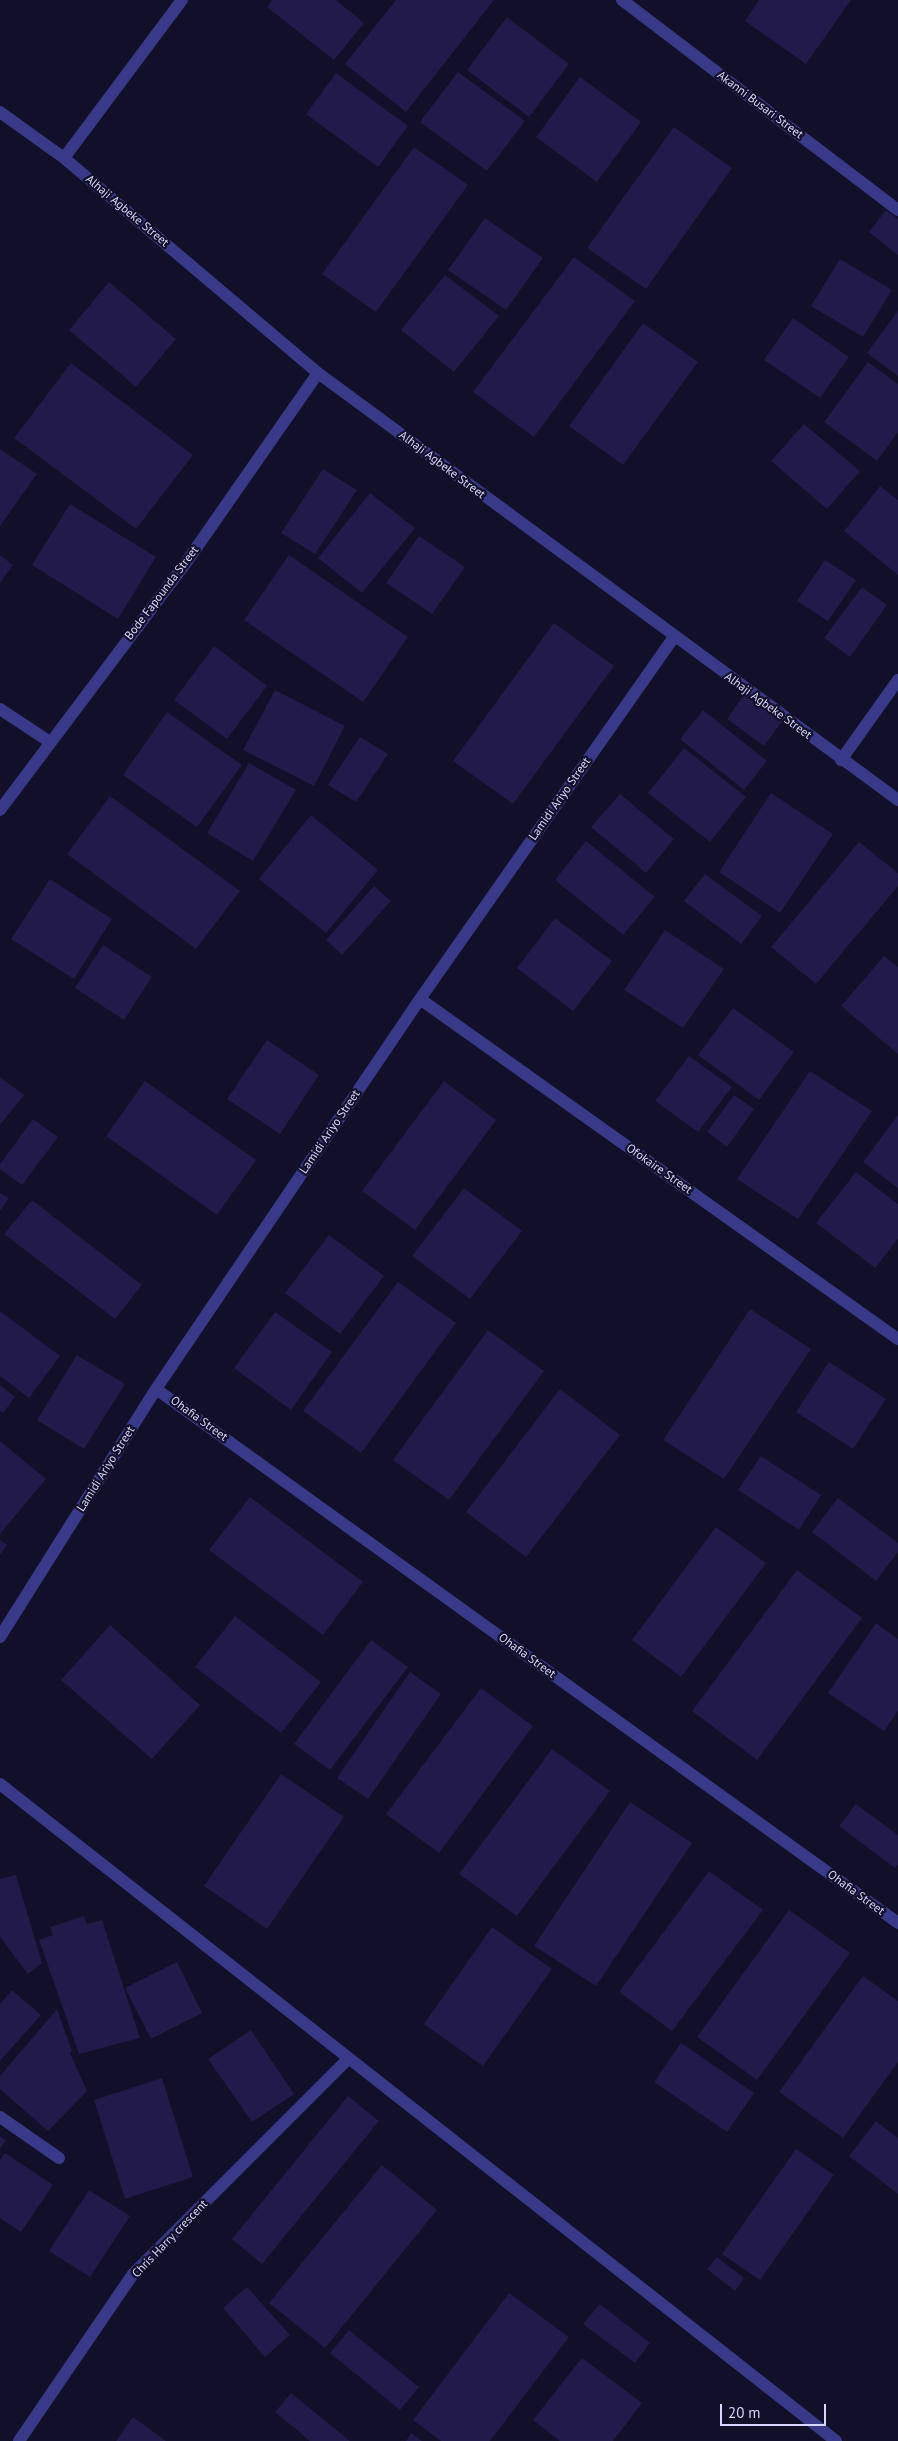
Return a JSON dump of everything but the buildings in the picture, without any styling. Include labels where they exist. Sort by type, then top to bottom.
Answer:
[{"type":"street","points":[[64,158],[182,0]]},
{"type":"street","name":"Akanni Busari Street","points":[[622,0],[898,210]]},
{"type":"street","name":"Alhaji Agbeke Street","points":[[0,112],[64,158],[318,373],[841,760],[898,800]]},
{"type":"street","name":"Bode Fapounda Street","points":[[0,810],[185,564],[318,373]]},
{"type":"street","name":"Lamidi Ariyo Street","points":[[0,1637],[156,1389],[420,999],[674,637]]},
{"type":"street","points":[[841,760],[898,680]]},
{"type":"street","points":[[0,710],[50,742]]},
{"type":"street","name":"Ofokaire Street","points":[[420,999],[898,1340]]},
{"type":"street","name":"Ohafia Street","points":[[156,1389],[898,1924]]},
{"type":"street","points":[[0,1784],[836,2441]]},
{"type":"street","name":"Chris Harry crescent","points":[[19,2441],[134,2274],[348,2059]]},
{"type":"street","points":[[0,2118],[60,2158]]}]
